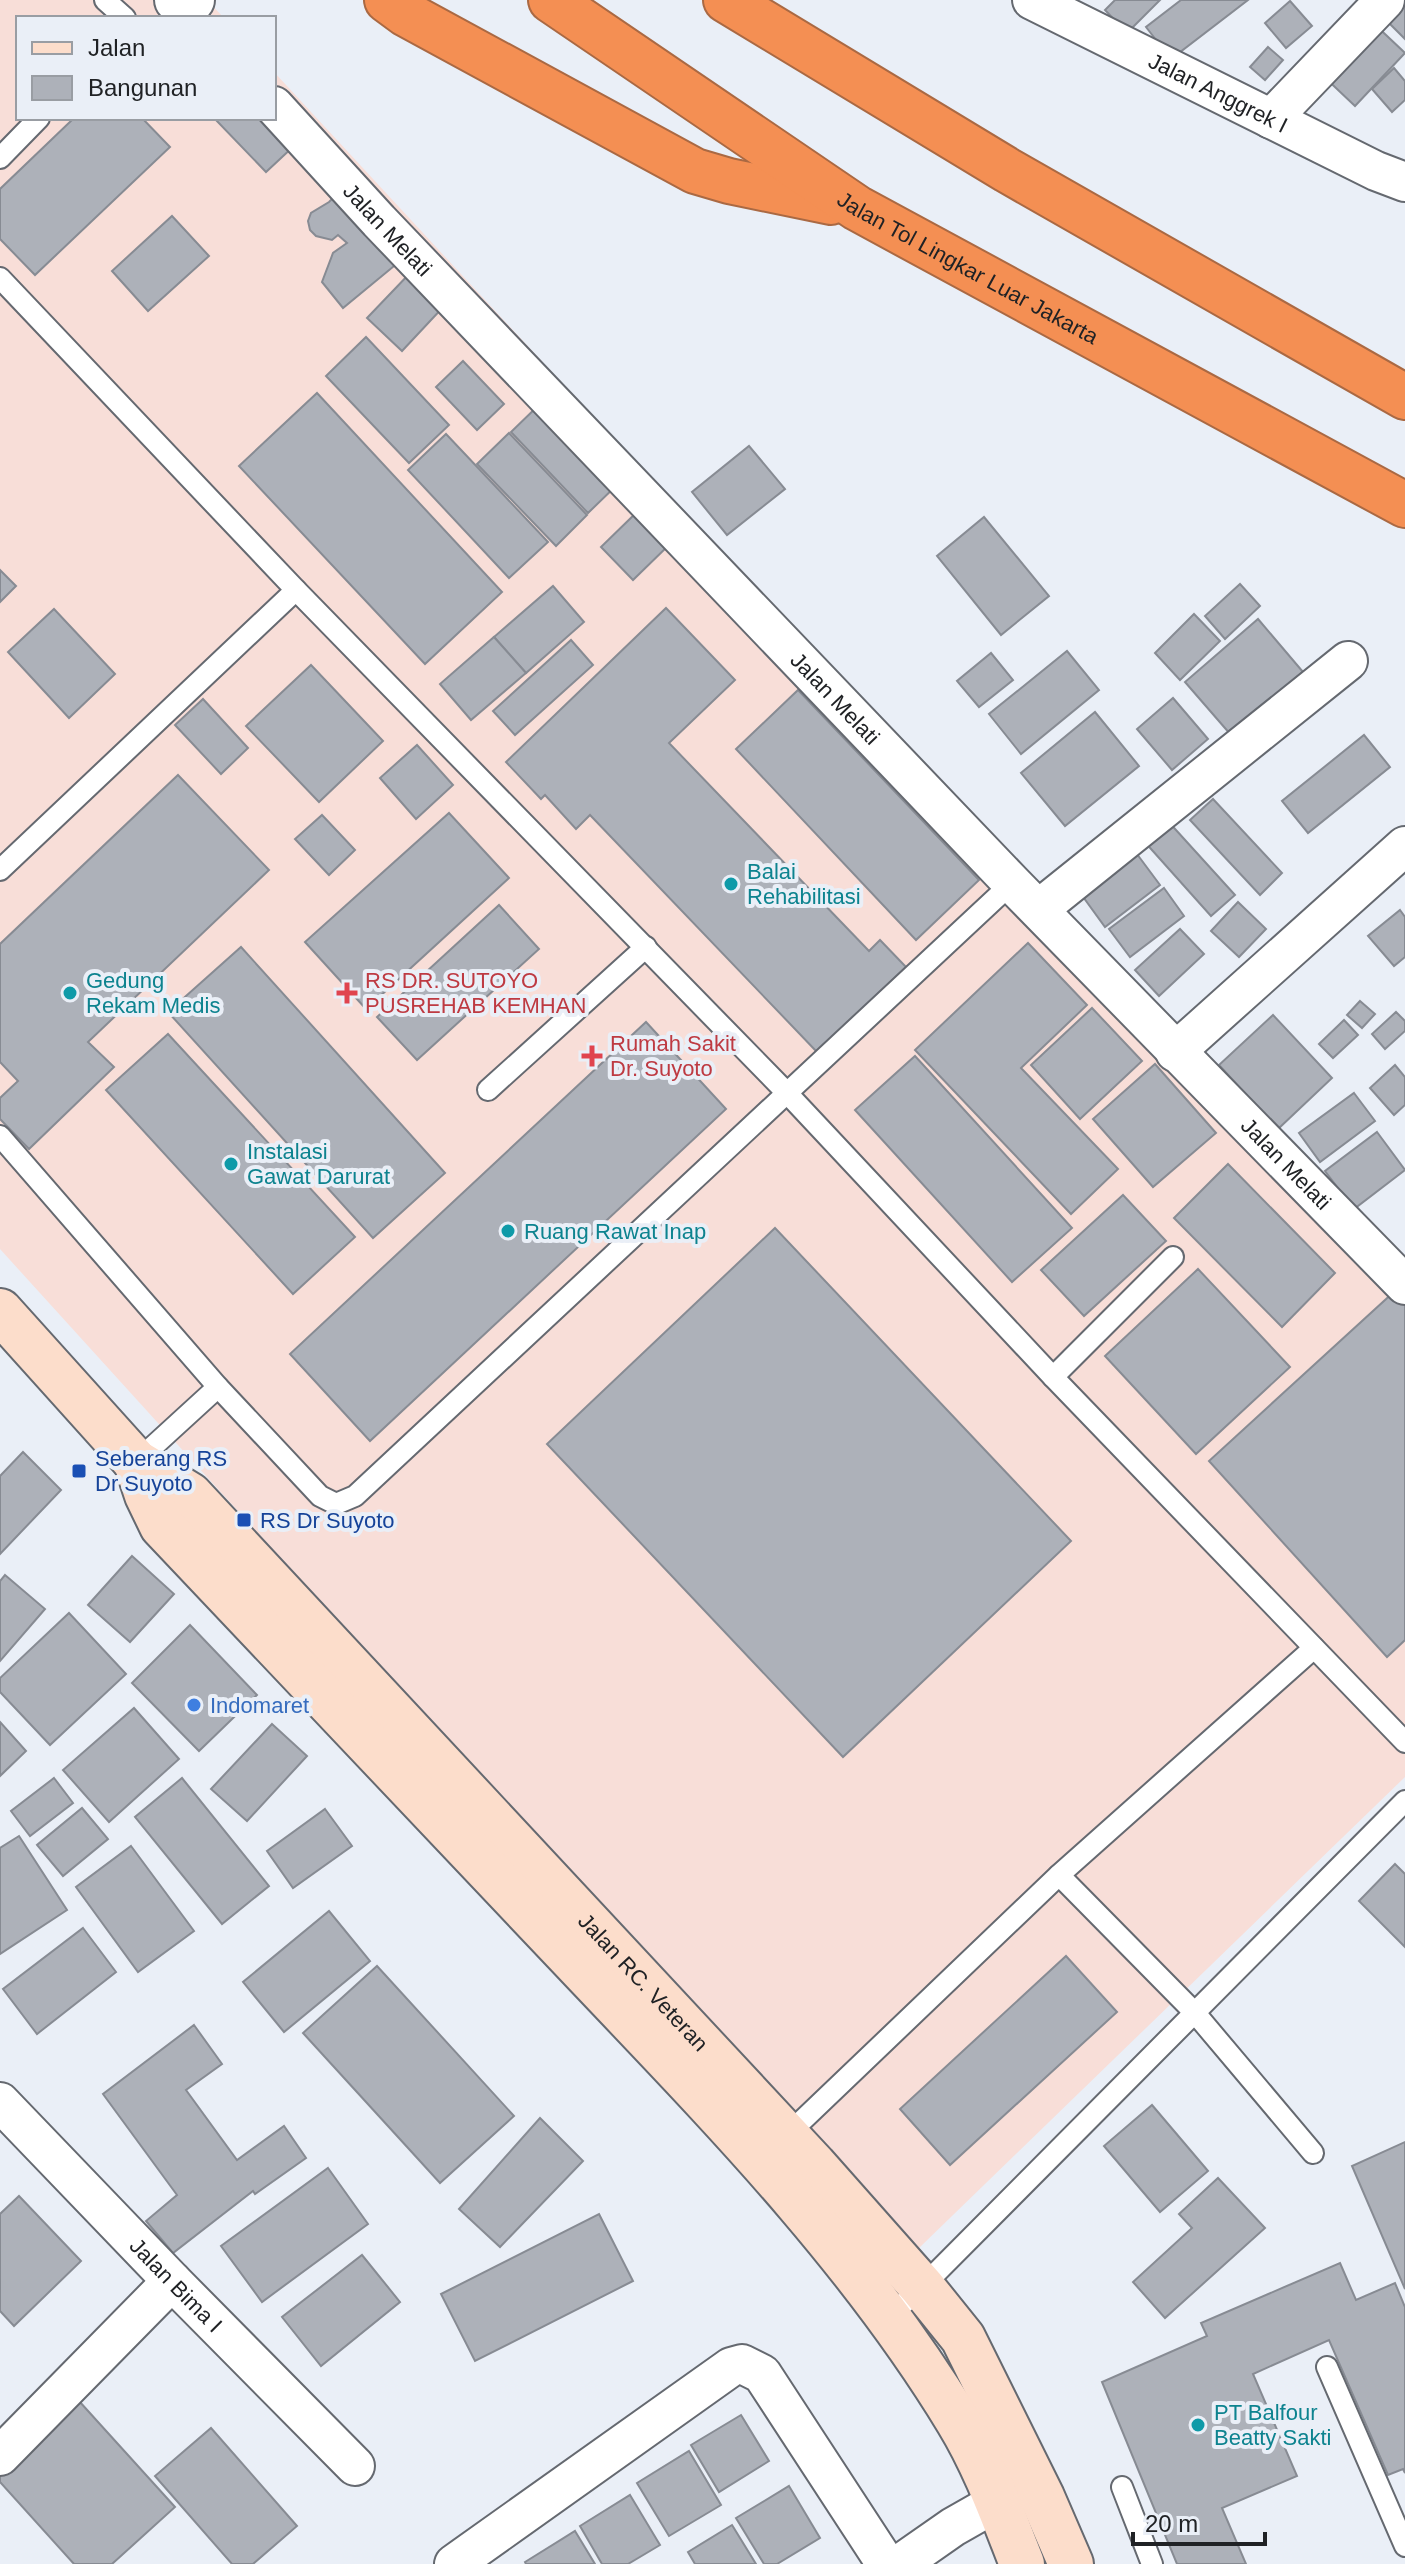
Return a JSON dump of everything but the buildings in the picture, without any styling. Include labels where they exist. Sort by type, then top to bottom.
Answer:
[{"type":"highway","points":[[387,0],[406,14],[695,171],[857,208]]},
{"type":"highway","name":"Jalan Tol Lingkar Luar Jakarta","points":[[551,0],[857,208],[1405,505]]},
{"type":"highway","points":[[726,0],[1007,170],[1405,397]]},
{"type":"main road","name":"Jalan RC. Veteran","points":[[0,1311],[136,1462],[162,1526],[612,1975],[744,2116],[922,2287],[963,2338],[1042,2497],[1071,2564]]},
{"type":"main road","name":"Jalan RC. Veteran","points":[[796,2164],[887,2318],[959,2423],[997,2502],[1022,2564]]},
{"type":"street","name":"Jalan Anggrek I","points":[[1032,0],[1376,171],[1405,182]]},
{"type":"street","points":[[1271,119],[1385,0]]},
{"type":"street","name":"Jalan Melati","points":[[276,108],[379,221],[1175,1052],[1405,1285]]},
{"type":"street","points":[[1026,896],[1348,661]]},
{"type":"street","points":[[1175,1052],[1405,846]]},
{"type":"street","name":"Jalan Bima I","points":[[0,2102],[355,2466]]},
{"type":"street","points":[[0,2456],[172,2281]]},
{"type":"street","points":[[454,2564],[731,2367],[742,2364],[762,2374],[886,2564]]},
{"type":"street","points":[[900,2564],[953,2527],[997,2502]]},
{"type":"lane","points":[[105,0],[123,16]]},
{"type":"lane","points":[[0,158],[37,120]]},
{"type":"lane","points":[[0,278],[296,590],[787,1093],[1053,1377],[1405,1742]]},
{"type":"lane","points":[[0,870],[296,590]]},
{"type":"lane","points":[[0,1136],[218,1387],[320,1496],[336,1504],[349,1499],[787,1093],[1026,896]]},
{"type":"lane","points":[[488,1090],[646,947]]},
{"type":"lane","points":[[1053,1377],[1173,1257]]},
{"type":"lane","points":[[136,1462],[218,1387]]},
{"type":"lane","points":[[796,2164],[1059,1875],[1314,1648]]},
{"type":"lane","points":[[887,2318],[922,2287],[1405,1801]]},
{"type":"lane","points":[[1059,1875],[1195,2013],[1313,2153]]},
{"type":"lane","points":[[1327,2367],[1405,2546]]},
{"type":"lane","points":[[1122,2487],[1152,2564]]},
{"type":"shaded area","name":"Rumah Sakit Dr. Suyoto","points":[[0,0],[207,0],[222,16],[16,16],[16,120],[276,120],[276,74],[1405,1294],[1405,1777],[919,2248],[493,1792],[0,1249]]},
{"type":"place","name":"Balai Rehabilitasi","points":[[731,884]]},
{"type":"place","name":"Gedung Rekam Medis","points":[[70,993]]},
{"type":"place","name":"RS DR. SUTOYO PUSREHAB KEMHAN","points":[[347,993]]},
{"type":"place","name":"Rumah Sakit Dr. Suyoto","points":[[592,1056]]},
{"type":"place","name":"Instalasi Gawat Darurat","points":[[231,1164]]},
{"type":"place","name":"Ruang Rawat Inap","points":[[508,1231]]},
{"type":"place","name":"Seberang RS Dr Suyoto","points":[[79,1471]]},
{"type":"place","name":"RS Dr Suyoto","points":[[244,1520]]},
{"type":"place","name":"Indomaret","points":[[194,1705]]},
{"type":"place","name":"PT Balfour Beatty Sakti","points":[[1198,2425]]}]
